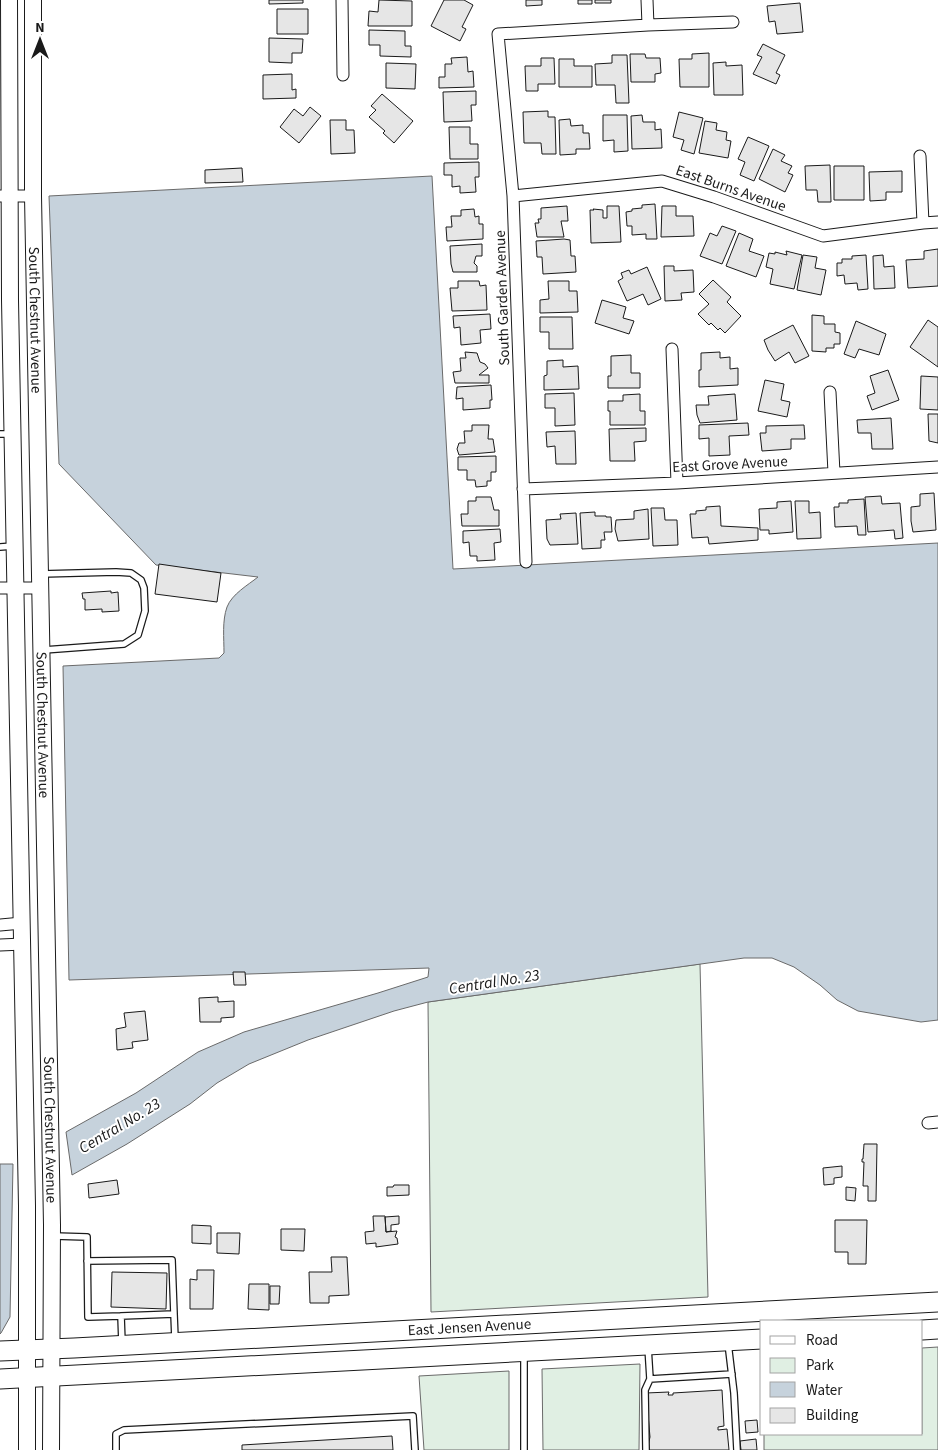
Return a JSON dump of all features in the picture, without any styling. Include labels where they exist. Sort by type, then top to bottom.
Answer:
[{"type":"main road","name":"South Chestnut Avenue","points":[[9,0],[4,196],[9,362],[7,434],[10,465],[8,588],[22,923],[27,1206],[27,1450]]},
{"type":"main road","name":"South Chestnut Avenue","points":[[33,0],[33,196],[52,1236],[52,1450]]},
{"type":"main road","name":"East Jensen Avenue","points":[[0,1351],[938,1302]]},
{"type":"main road","points":[[923,1330],[938,1329]]},
{"type":"main road","name":"East Jensen Avenue","points":[[0,1379],[760,1339]]},
{"type":"street","points":[[342,0],[342,76]]},
{"type":"street","points":[[648,0],[648,25],[733,22]]},
{"type":"street","name":"South Garden Avenue","points":[[526,562],[513,196],[498,34],[648,25]]},
{"type":"street","points":[[920,156],[923,222]]},
{"type":"street","name":"East Burns Avenue","points":[[513,196],[662,181],[714,197],[822,236],[923,222],[938,222]]},
{"type":"street","points":[[4,196],[33,196]]},
{"type":"street","points":[[672,349],[677,483]]},
{"type":"street","points":[[830,392],[834,473]]},
{"type":"street","name":"East Grove Avenue","points":[[523,490],[677,483],[938,467]]},
{"type":"street","points":[[8,588],[40,581]]},
{"type":"street","points":[[0,925],[22,923]]},
{"type":"street","points":[[0,945],[22,944]]},
{"type":"lane","points":[[40,581],[116,572],[131,573],[141,580],[144,588],[145,611],[138,635],[124,644],[42,650]]},
{"type":"lane","points":[[52,1236],[87,1237],[88,1317],[174,1314]]},
{"type":"lane","points":[[87,1261],[172,1260],[175,1343]]},
{"type":"lane","points":[[121,1316],[122,1346]]},
{"type":"lane","points":[[728,1341],[734,1392],[737,1450]]},
{"type":"lane","points":[[646,1450],[644,1390],[650,1379],[648,1345]]},
{"type":"lane","points":[[524,1352],[524,1450]]},
{"type":"lane","points":[[650,1379],[732,1374]]},
{"type":"lane","points":[[116,1450],[116,1434],[124,1430],[413,1416],[416,1450]]},
{"type":"green space","points":[[700,964],[708,1297],[431,1312],[428,1002]]},
{"type":"green space","points":[[938,1347],[938,1450],[764,1450],[764,1435],[923,1435],[923,1348]]},
{"type":"green space","points":[[640,1364],[639,1450],[543,1450],[542,1369]]},
{"type":"green space","points":[[509,1371],[509,1450],[424,1450],[419,1376]]},
{"type":"water","name":"Central No. 23","points":[[432,176],[453,569],[938,543],[938,1020],[921,1022],[858,1011],[837,1000],[820,985],[794,967],[772,958],[744,958],[428,1002],[394,1011],[308,1040],[249,1064],[217,1083],[190,1104],[127,1144],[72,1175],[66,1132],[136,1093],[198,1052],[244,1032],[428,977],[429,968],[69,980],[63,666],[219,658],[224,653],[225,612],[229,602],[258,577],[156,565],[59,464],[49,196]]},
{"type":"water","points":[[0,1164],[13,1164],[10,1317],[0,1334]]},
{"type":"building","points":[[269,0],[303,0],[303,3],[269,4]]},
{"type":"building","points":[[379,0],[412,1],[412,26],[368,26],[369,11],[378,12]]},
{"type":"building","points":[[444,0],[464,0],[473,5],[462,27],[466,29],[460,41],[431,26]]},
{"type":"building","points":[[526,0],[542,0],[542,5],[526,6]]},
{"type":"building","points":[[578,0],[592,0],[592,4],[578,4]]},
{"type":"building","points":[[595,0],[611,0],[611,3],[595,3]]},
{"type":"building","points":[[800,3],[803,32],[777,34],[775,21],[769,22],[767,6]]},
{"type":"building","points":[[277,9],[308,9],[308,34],[277,34]]},
{"type":"building","points":[[369,30],[405,31],[405,46],[411,46],[411,57],[380,56],[380,45],[369,45]]},
{"type":"building","points":[[269,38],[303,39],[302,53],[292,53],[292,63],[269,62]]},
{"type":"building","points":[[763,44],[785,55],[776,73],[780,75],[776,84],[753,74],[762,57],[757,55]]},
{"type":"building","points":[[709,53],[709,87],[680,87],[679,59],[692,59],[692,54]]},
{"type":"building","points":[[630,54],[645,54],[646,58],[660,58],[661,73],[655,74],[655,82],[631,82]]},
{"type":"building","points":[[612,55],[627,55],[629,103],[616,103],[615,85],[596,85],[595,64],[612,63]]},
{"type":"building","points":[[467,57],[468,72],[473,71],[474,87],[439,88],[439,77],[445,77],[445,64],[452,64],[451,58]]},
{"type":"building","points":[[541,58],[554,58],[555,84],[538,84],[538,91],[526,91],[525,66],[541,66]]},
{"type":"building","points":[[559,59],[574,59],[574,66],[592,66],[592,87],[559,87]]},
{"type":"building","points":[[726,62],[726,66],[742,65],[743,95],[714,95],[713,63]]},
{"type":"building","points":[[386,63],[416,64],[415,89],[386,88]]},
{"type":"building","points":[[292,74],[292,90],[296,89],[296,98],[263,99],[263,75]]},
{"type":"building","points":[[476,91],[476,105],[471,105],[472,121],[444,122],[443,92]]},
{"type":"building","points":[[382,94],[413,121],[394,143],[383,133],[385,131],[369,117],[376,110],[371,106]]},
{"type":"building","points":[[310,107],[321,116],[299,143],[280,127],[294,109],[303,116]]},
{"type":"building","points":[[548,111],[548,117],[555,117],[556,154],[542,154],[541,143],[524,143],[523,112]]},
{"type":"building","points":[[679,112],[703,118],[694,154],[681,150],[684,140],[673,137]]},
{"type":"building","points":[[603,115],[627,115],[628,151],[614,152],[614,140],[603,141]]},
{"type":"building","points":[[642,115],[643,122],[655,122],[655,130],[661,129],[662,148],[632,149],[631,116]]},
{"type":"building","points":[[570,119],[571,126],[583,125],[583,133],[589,133],[590,149],[576,149],[576,154],[560,155],[559,120]]},
{"type":"building","points":[[330,120],[346,120],[346,130],[354,130],[355,153],[331,154]]},
{"type":"building","points":[[705,121],[717,123],[716,130],[727,132],[726,140],[731,141],[728,158],[699,153]]},
{"type":"building","points":[[449,127],[470,127],[470,144],[478,144],[478,159],[450,159]]},
{"type":"building","points":[[748,137],[769,146],[754,181],[740,175],[745,162],[738,159]]},
{"type":"building","points":[[773,149],[785,155],[781,161],[792,166],[788,173],[793,175],[785,192],[759,179]]},
{"type":"building","points":[[479,162],[479,177],[475,177],[476,192],[460,193],[460,186],[452,187],[452,175],[444,175],[444,163]]},
{"type":"building","points":[[830,165],[831,202],[818,202],[817,190],[806,190],[805,166]]},
{"type":"building","points":[[834,166],[864,166],[864,200],[834,200]]},
{"type":"building","points":[[242,168],[243,182],[205,183],[205,170]]},
{"type":"building","points":[[902,171],[902,192],[886,192],[886,200],[870,201],[869,172]]},
{"type":"building","points":[[655,204],[657,239],[646,239],[646,234],[632,235],[632,226],[627,226],[626,212],[642,208],[642,205]]},
{"type":"building","points":[[567,206],[568,221],[561,221],[564,237],[537,237],[535,223],[539,223],[538,219],[541,219],[541,208]]},
{"type":"building","points":[[607,206],[619,206],[621,242],[591,243],[590,210],[603,210],[603,218],[607,218]]},
{"type":"building","points":[[662,206],[676,206],[676,216],[693,216],[694,236],[661,237]]},
{"type":"building","points":[[474,209],[475,217],[479,216],[479,224],[483,224],[483,239],[447,241],[446,227],[452,227],[451,216],[461,216],[461,210]]},
{"type":"building","points":[[722,226],[736,231],[722,264],[700,256],[710,233],[717,236]]},
{"type":"building","points":[[739,233],[753,239],[749,251],[764,256],[756,277],[726,266]]},
{"type":"building","points":[[570,240],[571,256],[575,256],[576,272],[543,274],[542,257],[537,257],[536,241]]},
{"type":"building","points":[[482,244],[482,256],[476,256],[474,263],[477,266],[477,272],[453,272],[450,246]]},
{"type":"building","points":[[938,249],[938,286],[908,288],[906,260],[924,259],[924,251]]},
{"type":"building","points":[[786,251],[802,255],[794,289],[770,284],[773,269],[766,267],[769,253],[775,254],[775,252],[787,255]]},
{"type":"building","points":[[803,255],[817,257],[815,268],[826,270],[821,295],[797,290]]},
{"type":"building","points":[[866,255],[868,289],[858,290],[857,283],[845,284],[844,275],[837,276],[837,263],[842,263],[842,259],[852,259],[852,256]]},
{"type":"building","points":[[883,255],[884,267],[894,266],[895,288],[874,289],[873,256]]},
{"type":"building","points":[[664,266],[674,266],[674,271],[693,270],[694,292],[681,293],[682,300],[665,301]]},
{"type":"building","points":[[647,267],[661,299],[648,305],[643,294],[627,301],[618,281],[623,278],[621,273],[629,270],[631,274]]},
{"type":"building","points":[[713,280],[731,297],[727,302],[741,316],[725,333],[720,328],[718,330],[711,323],[709,325],[698,314],[709,304],[699,294]]},
{"type":"building","points":[[458,281],[479,281],[480,286],[486,285],[487,310],[452,311],[450,288],[458,288]]},
{"type":"building","points":[[548,281],[569,281],[569,291],[577,291],[578,312],[540,313],[540,300],[549,299]]},
{"type":"building","points":[[602,300],[626,307],[623,318],[634,321],[629,334],[595,323]]},
{"type":"building","points":[[490,314],[491,329],[480,330],[481,343],[461,345],[460,327],[454,328],[453,316]]},
{"type":"building","points":[[812,315],[824,316],[824,324],[835,324],[835,332],[840,333],[840,344],[834,344],[834,348],[826,348],[826,352],[812,351]]},
{"type":"building","points":[[540,317],[572,317],[573,349],[549,349],[549,332],[540,332]]},
{"type":"building","points":[[928,320],[938,327],[938,367],[910,347]]},
{"type":"building","points":[[856,321],[886,334],[879,355],[859,349],[855,358],[844,354]]},
{"type":"building","points":[[793,325],[809,356],[795,363],[789,352],[775,361],[764,340]]},
{"type":"building","points":[[465,352],[477,353],[480,362],[488,368],[479,375],[489,375],[489,383],[455,383],[453,372],[461,371],[460,358],[466,358]]},
{"type":"building","points":[[720,352],[720,358],[730,357],[730,369],[738,368],[738,385],[699,387],[701,353]]},
{"type":"building","points":[[631,355],[631,373],[640,373],[640,388],[608,388],[608,376],[611,376],[611,356]]},
{"type":"building","points":[[563,360],[563,367],[578,366],[579,389],[544,390],[547,361]]},
{"type":"building","points":[[888,370],[899,400],[872,410],[867,396],[875,393],[870,376]]},
{"type":"building","points":[[921,376],[938,377],[938,410],[920,409]]},
{"type":"building","points":[[765,380],[784,384],[781,400],[790,402],[787,417],[758,411]]},
{"type":"building","points":[[491,385],[492,400],[490,400],[490,408],[463,410],[463,398],[456,399],[457,387]]},
{"type":"building","points":[[574,393],[575,425],[555,426],[555,408],[545,408],[545,394]]},
{"type":"building","points":[[640,394],[640,411],[645,411],[645,425],[610,425],[608,401],[623,401],[623,395]]},
{"type":"building","points":[[735,394],[737,420],[700,423],[696,405],[709,405],[708,396]]},
{"type":"building","points":[[928,414],[938,414],[938,443],[929,441]]},
{"type":"building","points":[[891,418],[893,449],[872,449],[871,433],[858,433],[857,420]]},
{"type":"building","points":[[748,423],[749,435],[729,436],[730,455],[709,456],[709,438],[699,439],[699,425]]},
{"type":"building","points":[[472,425],[489,425],[488,439],[493,439],[495,452],[459,455],[457,449],[459,443],[465,443],[464,431],[472,431]]},
{"type":"building","points":[[804,425],[805,439],[791,439],[791,449],[762,451],[760,433],[766,433],[766,426]]},
{"type":"building","points":[[646,428],[646,441],[634,442],[635,461],[610,461],[609,429]]},
{"type":"building","points":[[575,431],[576,464],[556,464],[555,446],[547,447],[546,432]]},
{"type":"building","points":[[496,456],[496,472],[491,472],[491,481],[487,481],[487,486],[476,487],[475,480],[467,480],[467,470],[458,470],[458,457]]},
{"type":"building","points":[[934,493],[936,530],[913,532],[911,507],[920,506],[920,494]]},
{"type":"building","points":[[881,496],[882,504],[900,503],[903,538],[895,539],[894,530],[868,532],[865,497]]},
{"type":"building","points":[[476,497],[491,497],[494,510],[499,510],[499,526],[462,526],[461,514],[468,514],[468,501],[476,501]]},
{"type":"building","points":[[864,499],[866,535],[858,535],[857,526],[835,527],[834,507],[839,507],[839,503],[848,503],[848,500]]},
{"type":"building","points":[[791,501],[793,532],[769,534],[769,530],[760,530],[759,509],[777,508],[777,502]]},
{"type":"building","points":[[795,501],[809,501],[809,513],[820,512],[821,538],[797,539]]},
{"type":"building","points":[[720,506],[721,526],[758,528],[758,540],[709,544],[708,537],[692,538],[690,514],[706,510],[706,507]]},
{"type":"building","points":[[651,508],[664,508],[665,520],[677,520],[678,545],[653,546]]},
{"type":"building","points":[[648,509],[649,539],[618,541],[615,529],[616,520],[634,519],[634,511]]},
{"type":"building","points":[[595,512],[595,516],[611,517],[612,532],[604,532],[605,540],[601,540],[601,548],[582,549],[580,513]]},
{"type":"building","points":[[576,513],[578,544],[550,545],[547,539],[546,520],[561,519],[560,514]]},
{"type":"building","points":[[500,529],[501,542],[494,543],[495,560],[477,561],[477,556],[470,556],[469,542],[463,543],[463,531]]},
{"type":"building","points":[[159,564],[221,573],[217,602],[155,594]]},
{"type":"building","points":[[111,591],[111,593],[118,592],[119,611],[85,610],[85,599],[83,599],[82,593]]},
{"type":"building","points":[[233,972],[245,972],[246,985],[234,985]]},
{"type":"building","points":[[218,997],[218,1002],[234,1001],[234,1017],[221,1018],[221,1022],[200,1022],[199,998]]},
{"type":"building","points":[[145,1011],[148,1040],[132,1042],[133,1048],[117,1050],[116,1029],[126,1027],[124,1013]]},
{"type":"building","points":[[864,1144],[877,1144],[876,1201],[868,1201],[868,1186],[863,1186],[864,1162],[862,1162],[862,1159]]},
{"type":"building","points":[[842,1166],[842,1177],[834,1178],[834,1184],[824,1185],[823,1168]]},
{"type":"building","points":[[117,1180],[119,1194],[89,1198],[88,1184]]},
{"type":"building","points":[[394,1185],[409,1185],[409,1195],[387,1196],[387,1187],[393,1187]]},
{"type":"building","points":[[846,1187],[856,1188],[855,1201],[846,1200]]},
{"type":"building","points":[[373,1216],[385,1216],[386,1232],[397,1231],[395,1237],[398,1244],[376,1247],[376,1243],[366,1244],[365,1232],[374,1231]]},
{"type":"building","points":[[399,1216],[399,1224],[391,1225],[391,1231],[386,1232],[385,1217]]},
{"type":"building","points":[[835,1220],[867,1220],[866,1264],[848,1264],[848,1252],[835,1252]]},
{"type":"building","points":[[192,1225],[211,1226],[211,1244],[192,1243]]},
{"type":"building","points":[[281,1229],[305,1229],[304,1251],[281,1250]]},
{"type":"building","points":[[217,1233],[240,1233],[239,1254],[217,1253]]},
{"type":"building","points":[[331,1257],[347,1257],[349,1295],[329,1296],[329,1303],[310,1303],[309,1272],[332,1272]]},
{"type":"building","points":[[197,1270],[214,1270],[213,1309],[190,1309],[190,1279],[197,1280]]},
{"type":"building","points":[[112,1272],[167,1273],[166,1309],[111,1307]]},
{"type":"building","points":[[249,1284],[269,1284],[269,1310],[248,1309]]},
{"type":"building","points":[[270,1286],[280,1286],[279,1304],[270,1304]]},
{"type":"building","points":[[722,1390],[724,1426],[718,1427],[718,1430],[727,1429],[729,1450],[647,1450],[650,1437],[646,1393],[669,1392],[668,1395],[673,1395],[673,1393]]},
{"type":"building","points":[[757,1420],[758,1432],[746,1433],[745,1421]]},
{"type":"building","points":[[392,1436],[393,1450],[242,1450],[242,1445]]},
{"type":"building","points":[[756,1439],[757,1450],[741,1450],[740,1441]]}]
